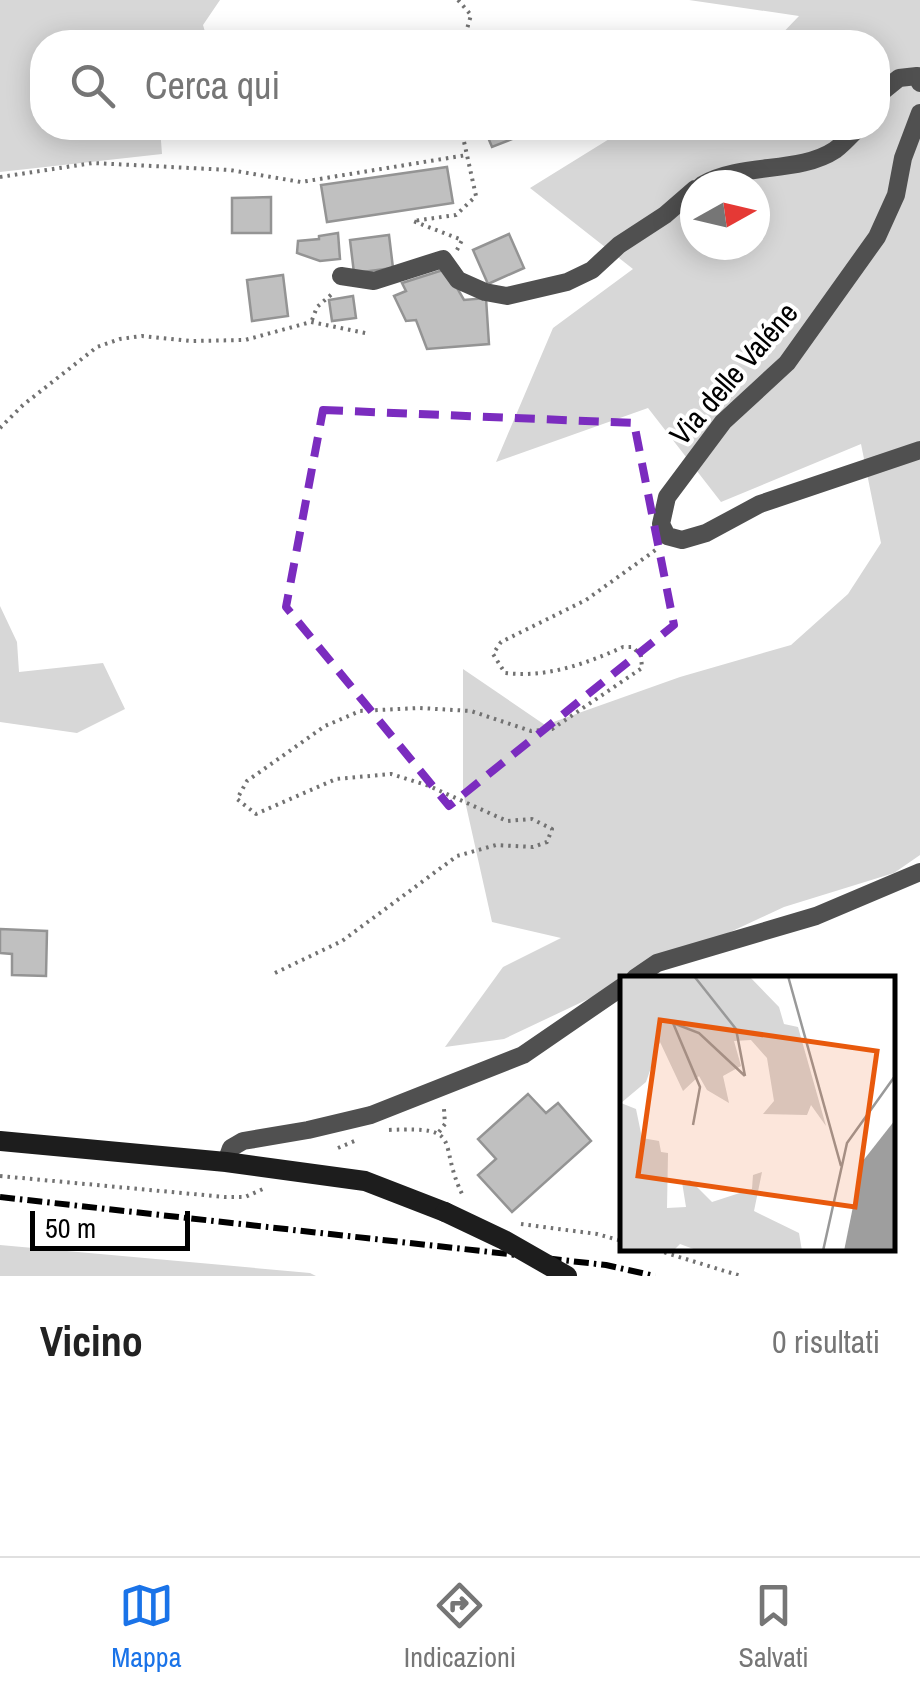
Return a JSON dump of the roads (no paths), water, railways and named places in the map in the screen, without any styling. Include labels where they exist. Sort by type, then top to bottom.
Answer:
[{"type":"main road","points":[[0,1141],[226,1162],[365,1181],[445,1212],[567,1276]]},
{"type":"street","points":[[890,85],[899,78],[916,76],[920,82]]},
{"type":"street","name":"Via delle Valéne","points":[[920,113],[903,158],[896,195],[877,238],[788,363],[723,422],[667,496],[660,524],[666,536],[682,540],[706,533],[760,504],[920,450]]},
{"type":"street","points":[[745,170],[800,162],[833,152],[846,140]]},
{"type":"street","points":[[341,276],[374,281],[443,260],[458,280],[485,292],[507,296],[568,282],[592,270],[619,245],[680,202]]},
{"type":"street","points":[[638,976],[658,964],[816,916],[920,872]]},
{"type":"street","points":[[226,1162],[231,1148],[243,1141],[371,1116],[523,1055],[620,988]]},
{"type":"railway","points":[[0,1197],[606,1265],[655,1276]]}]
